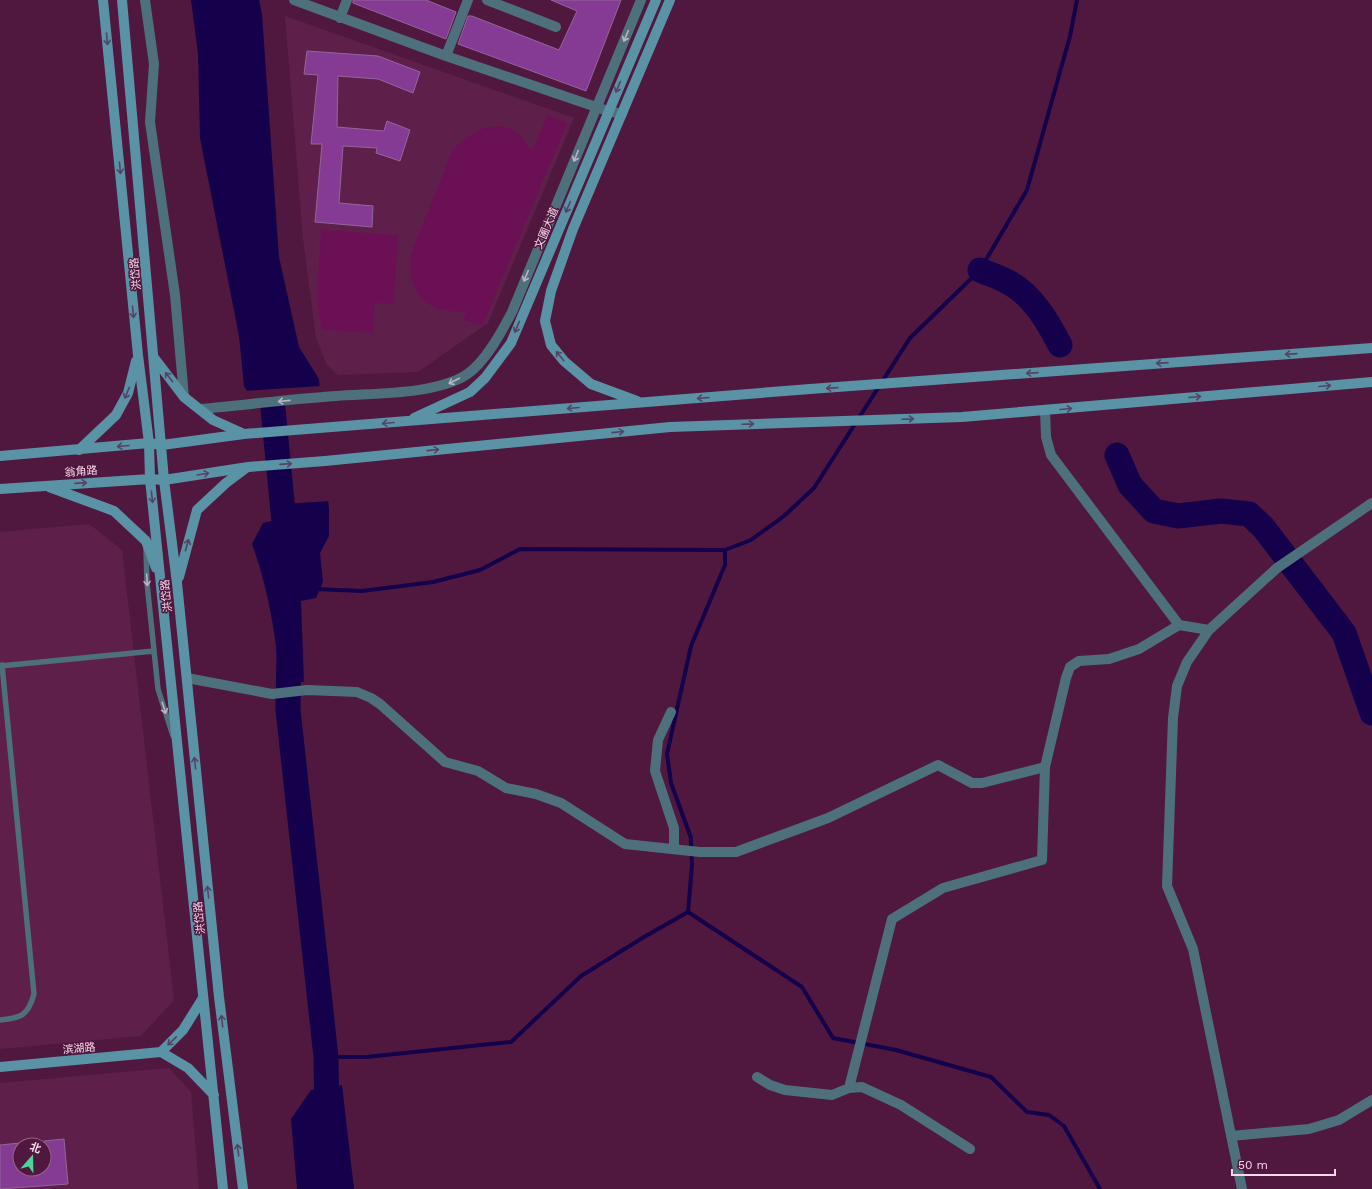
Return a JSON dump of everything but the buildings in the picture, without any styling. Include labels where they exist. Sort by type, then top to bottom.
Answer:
[{"type":"main road","points":[[104,0],[138,355],[149,443],[150,479],[180,751],[203,998],[223,1189]]},
{"type":"main road","name":"洪岱路","points":[[122,0],[155,359],[164,480],[177,583],[219,997],[243,1189]]},
{"type":"main road","name":"文圃大道","points":[[407,421],[470,392],[485,378],[511,342],[656,0]]},
{"type":"main road","points":[[641,403],[591,384],[564,361],[551,345],[545,321],[551,291],[573,228],[670,0]]},
{"type":"main road","name":"翁角路","points":[[0,456],[149,443],[162,445],[244,434],[407,421],[892,383],[1372,348]]},
{"type":"main road","points":[[79,450],[116,414],[128,393],[138,355]]},
{"type":"main road","points":[[155,359],[184,397],[213,420],[244,434]]},
{"type":"main road","name":"翁角路","points":[[0,489],[150,479],[164,480],[248,467],[670,427],[962,417],[1372,382]]},
{"type":"main road","points":[[177,583],[197,510],[226,483],[248,467]]},
{"type":"main road","points":[[46,486],[114,511],[146,541],[162,582]]},
{"type":"main road","points":[[203,998],[183,1030],[160,1052],[188,1068],[214,1095]]},
{"type":"main road","name":"滨湖路","points":[[0,1067],[160,1052]]},
{"type":"street","points":[[145,0],[154,64],[150,122],[174,295],[184,397]]},
{"type":"street","points":[[294,0],[446,56],[608,111],[622,114]]},
{"type":"street","points":[[340,18],[347,0]]},
{"type":"street","points":[[446,56],[468,0]]},
{"type":"street","points":[[487,0],[556,27]]},
{"type":"street","points":[[200,409],[399,391],[445,385],[467,374],[487,353],[502,331],[512,312],[641,0]]},
{"type":"street","points":[[1045,410],[1046,437],[1051,455],[1179,625]]},
{"type":"street","points":[[1242,1189],[1193,950],[1167,886],[1174,718],[1177,686],[1187,662],[1209,630],[1277,568],[1372,503]]},
{"type":"street","points":[[848,1088],[892,919],[943,888],[1042,860],[1045,767],[1066,678],[1070,667],[1079,661],[1109,659],[1139,649],[1179,625],[1209,630]]},
{"type":"street","points":[[187,678],[272,694],[307,690],[357,692],[380,704],[444,762],[478,771],[506,788],[536,794],[561,803],[625,844],[700,852],[736,852],[828,818],[938,765],[972,783],[1045,767]]},
{"type":"street","points":[[671,712],[658,740],[655,771],[674,828],[677,849]]},
{"type":"street","points":[[757,1076],[770,1085],[785,1090],[832,1095],[848,1088],[862,1087],[901,1104],[970,1150]]},
{"type":"street","points":[[1231,1136],[1309,1129],[1339,1120],[1372,1100]]},
{"type":"lane","points":[[146,541],[147,582],[158,689],[170,728],[180,751]]},
{"type":"lane","points":[[0,1020],[17,1018],[27,1012],[34,994],[1,666],[154,651]]},
{"type":"shaded area","points":[[191,0],[259,0],[262,14],[279,257],[299,347],[319,379],[329,510],[329,536],[320,553],[323,582],[316,598],[301,601],[304,682],[280,681],[276,646],[267,595],[252,544],[263,523],[286,517],[282,454],[244,386],[239,336],[200,138],[198,54]]},
{"type":"shaded area","points":[[285,16],[574,118],[488,323],[418,372],[338,375],[327,365],[316,338],[303,239]]},
{"type":"shaded area","points":[[548,115],[567,123],[484,322],[481,325],[463,320],[466,312],[441,309],[431,305],[417,292],[412,282],[410,256],[453,149],[479,130],[487,127],[503,126],[517,133],[532,151]]},
{"type":"shaded area","points":[[321,230],[398,235],[394,304],[375,303],[373,333],[322,330],[317,299]]},
{"type":"shaded area","points":[[89,524],[122,550],[174,1000],[141,1036],[0,1049],[0,532]]},
{"type":"shaded area","points":[[169,1068],[191,1092],[199,1189],[0,1189],[0,1083]]},
{"type":"shaded area","points":[[342,1085],[354,1189],[297,1189],[291,1119],[311,1090]]},
{"type":"pier","points":[[321,386],[330,501],[283,504],[280,454],[244,391]]},
{"type":"waterway","points":[[315,589],[362,591],[433,582],[480,570],[520,549],[725,550],[751,540],[784,516],[814,488],[910,338],[980,270],[1027,190],[1070,36],[1077,0]]},
{"type":"waterway","points":[[980,270],[1008,282],[1025,294],[1045,318],[1060,345]]},
{"type":"waterway","points":[[273,409],[287,552]]},
{"type":"waterway","points":[[1117,455],[1130,485],[1154,511],[1178,516],[1221,511],[1249,514],[1263,527],[1344,633],[1372,713]]},
{"type":"waterway","points":[[725,550],[725,565],[691,646],[667,754],[671,783],[691,838],[692,865],[688,912],[802,987],[833,1038],[896,1050],[991,1077],[1027,1112],[1049,1115],[1064,1126],[1100,1189]]},
{"type":"waterway","points":[[289,648],[288,710],[326,1057],[328,1189]]},
{"type":"waterway","points":[[326,1057],[366,1057],[511,1042],[581,976],[688,912]]}]
